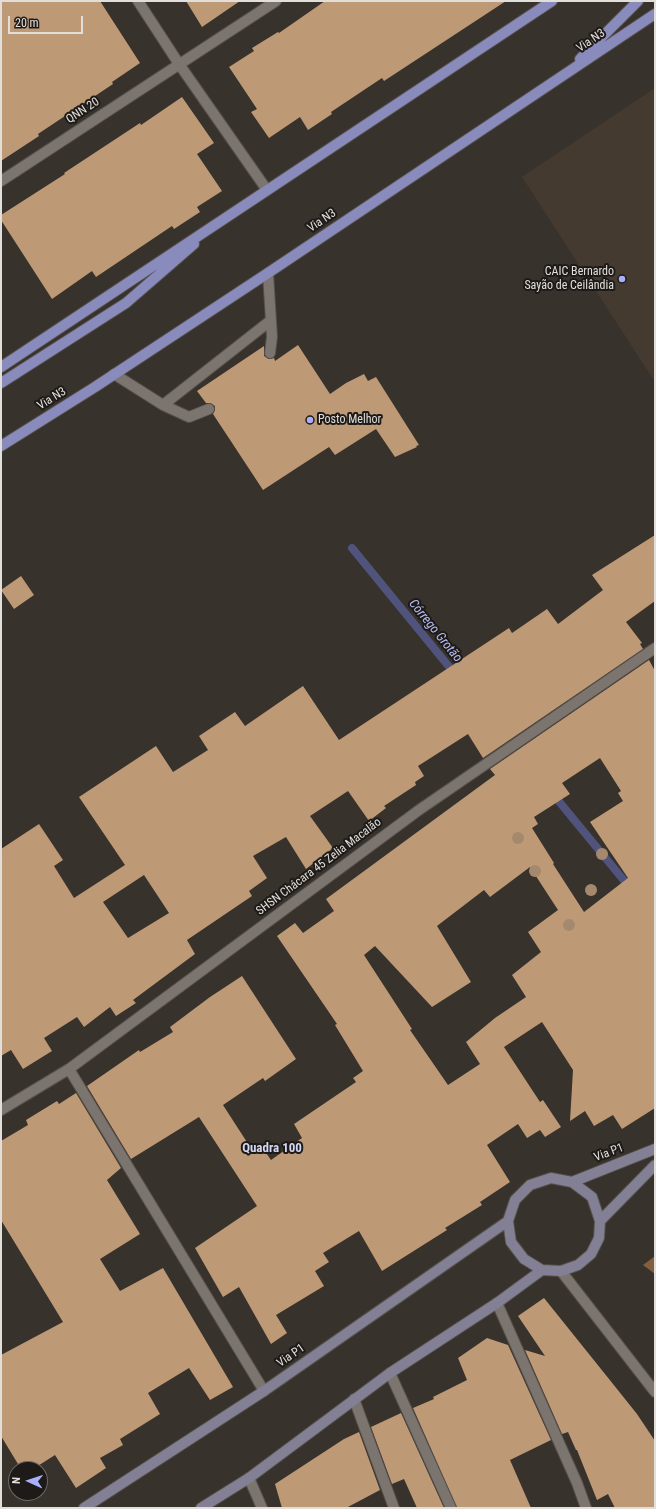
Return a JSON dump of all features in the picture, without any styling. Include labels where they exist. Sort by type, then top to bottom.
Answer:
[{"type":"main road","points":[[1,367],[226,216],[552,1]]},
{"type":"main road","points":[[565,74],[638,1]]},
{"type":"main road","name":"Via N3","points":[[4,443],[114,374],[268,273],[655,14]]},
{"type":"main road","points":[[1,383],[126,303],[226,216]]},
{"type":"street","points":[[138,1],[179,64],[267,190]]},
{"type":"street","name":"QNN 20","points":[[1,180],[276,1]]},
{"type":"street","points":[[268,273],[272,337],[270,353]]},
{"type":"street","points":[[163,405],[270,321]]},
{"type":"street","points":[[114,374],[163,405],[189,417],[209,409]]},
{"type":"street","name":"SHSN Chácara 45 Zelia Macalão","points":[[1,1110],[69,1069],[419,810],[655,648]]},
{"type":"street","points":[[69,1069],[264,1391]]},
{"type":"street","name":"Via P1","points":[[572,1182],[655,1149]]},
{"type":"street","points":[[600,1221],[655,1165]]},
{"type":"street","points":[[551,1178],[572,1182],[592,1197],[600,1221],[599,1238],[591,1254],[578,1265],[561,1271],[542,1270],[524,1259],[511,1242],[508,1221],[515,1200],[530,1185],[551,1178]]},
{"type":"street","name":"Via P1","points":[[84,1508],[264,1391],[508,1221]]},
{"type":"street","points":[[202,1508],[249,1478],[390,1373],[497,1303],[542,1270]]},
{"type":"street","points":[[561,1271],[655,1392]]},
{"type":"street","points":[[497,1303],[565,1456],[586,1508]]},
{"type":"street","points":[[390,1373],[451,1508]]},
{"type":"street","points":[[354,1399],[394,1508]]},
{"type":"street","points":[[249,1478],[262,1508]]},
{"type":"shaded area","name":"CAIC Bernardo Sayão de Ceilândia","points":[[655,88],[655,382],[522,177]]},
{"type":"shaded area","points":[[655,1256],[655,1274],[643,1265]]},
{"type":"building","points":[[1,1],[100,1],[140,63],[112,82],[113,84],[38,134],[39,136],[1,161]]},
{"type":"building","points":[[186,1],[240,1],[202,27]]},
{"type":"building","points":[[325,1],[506,1],[384,81],[382,78],[331,112],[332,114],[308,130],[300,117],[269,138],[251,112],[257,109],[229,67],[254,51],[252,48],[278,32],[279,33]]},
{"type":"building","points":[[182,97],[214,143],[197,154],[222,191],[197,207],[200,212],[174,229],[172,226],[96,277],[92,271],[52,299],[1,220],[1,215]]},
{"type":"building","name":"Posto Melhor","points":[[298,345],[330,394],[346,383],[364,374],[368,381],[376,377],[419,445],[395,457],[376,429],[335,455],[329,447],[263,490],[213,414],[215,406],[210,403],[206,403],[197,391],[264,346],[264,356],[269,359],[274,358],[275,361]]},
{"type":"building","points":[[655,535],[655,601],[626,622],[642,643],[640,644],[643,649],[483,758],[468,734],[418,766],[424,776],[415,782],[416,785],[384,806],[386,808],[369,821],[348,791],[310,816],[333,848],[306,869],[286,837],[253,856],[267,878],[249,891],[252,896],[187,940],[195,954],[133,1000],[136,1003],[116,1016],[110,1007],[84,1027],[77,1017],[44,1038],[52,1051],[23,1069],[11,1050],[1,1056],[1,849],[39,824],[63,860],[54,866],[74,898],[125,865],[79,797],[156,746],[173,772],[208,750],[199,736],[235,712],[245,726],[303,686],[339,740],[509,628],[512,633],[547,609],[558,624],[603,590],[592,575]],"holes":[[[144,875],[169,913],[128,938],[103,902]]]},
{"type":"building","points":[[21,576],[34,595],[14,609],[1,590]]},
{"type":"building","points":[[649,660],[655,671],[655,1108],[622,1129],[613,1115],[594,1126],[585,1111],[570,1121],[573,1070],[542,1022],[504,1047],[540,1102],[543,1100],[561,1127],[545,1137],[540,1130],[527,1138],[518,1124],[487,1145],[510,1182],[480,1202],[482,1205],[445,1228],[447,1230],[382,1271],[359,1231],[323,1253],[329,1262],[315,1271],[324,1286],[276,1315],[287,1333],[271,1344],[239,1287],[223,1297],[195,1248],[257,1206],[199,1117],[131,1159],[87,1086],[139,1050],[140,1052],[173,1032],[170,1027],[210,997],[242,976],[296,1059],[265,1081],[263,1078],[223,1105],[254,1153],[262,1147],[271,1160],[302,1138],[294,1124],[356,1082],[353,1078],[363,1071],[335,1025],[337,1024],[277,936],[295,923],[303,933],[334,911],[326,899],[495,775],[490,769]],"holes":[[[600,758],[621,791],[618,793],[623,801],[590,822],[628,878],[584,912],[532,828],[538,824],[534,817],[570,794],[562,783]],[[530,867],[558,910],[528,932],[541,952],[512,975],[526,997],[495,1018],[466,1042],[480,1064],[448,1085],[410,1030],[412,1029],[364,955],[375,946],[432,1007],[471,982],[437,926],[484,890],[490,897]]]},
{"type":"building","points":[[76,1093],[121,1168],[107,1180],[140,1234],[100,1259],[120,1291],[163,1268],[233,1387],[210,1400],[189,1368],[148,1393],[160,1414],[120,1439],[123,1445],[100,1458],[106,1468],[76,1488],[55,1455],[46,1461],[16,1461],[1,1436],[1,1355],[63,1322],[1,1220],[1,1141],[28,1125],[26,1120],[57,1101],[59,1104]]},
{"type":"building","points":[[544,1298],[637,1414],[655,1441],[655,1508],[615,1508],[608,1494],[597,1500],[577,1450],[568,1432],[562,1434],[525,1350],[545,1356],[518,1316]]},
{"type":"building","points":[[487,1338],[508,1345],[551,1440],[510,1460],[531,1508],[457,1508],[413,1408],[434,1399],[433,1397],[467,1380],[458,1358]]},
{"type":"building","points":[[401,1413],[444,1508],[417,1508],[404,1479],[392,1484],[371,1427]]},
{"type":"building","points":[[359,1432],[380,1490],[346,1508],[282,1508],[275,1484],[344,1439]]},
{"type":"waterway","name":"Córrego Grotão","points":[[352,548],[455,674]]},
{"type":"waterway","name":"Córrego Grotão","points":[[552,793],[631,889]]},
{"type":"place","name":"CAIC Bernardo Sayão de Ceilândia","points":[[622,279]]},
{"type":"place","name":"Posto Melhor","points":[[310,420]]},
{"type":"district","name":"Quadra 100","points":[[272,1149]]}]
